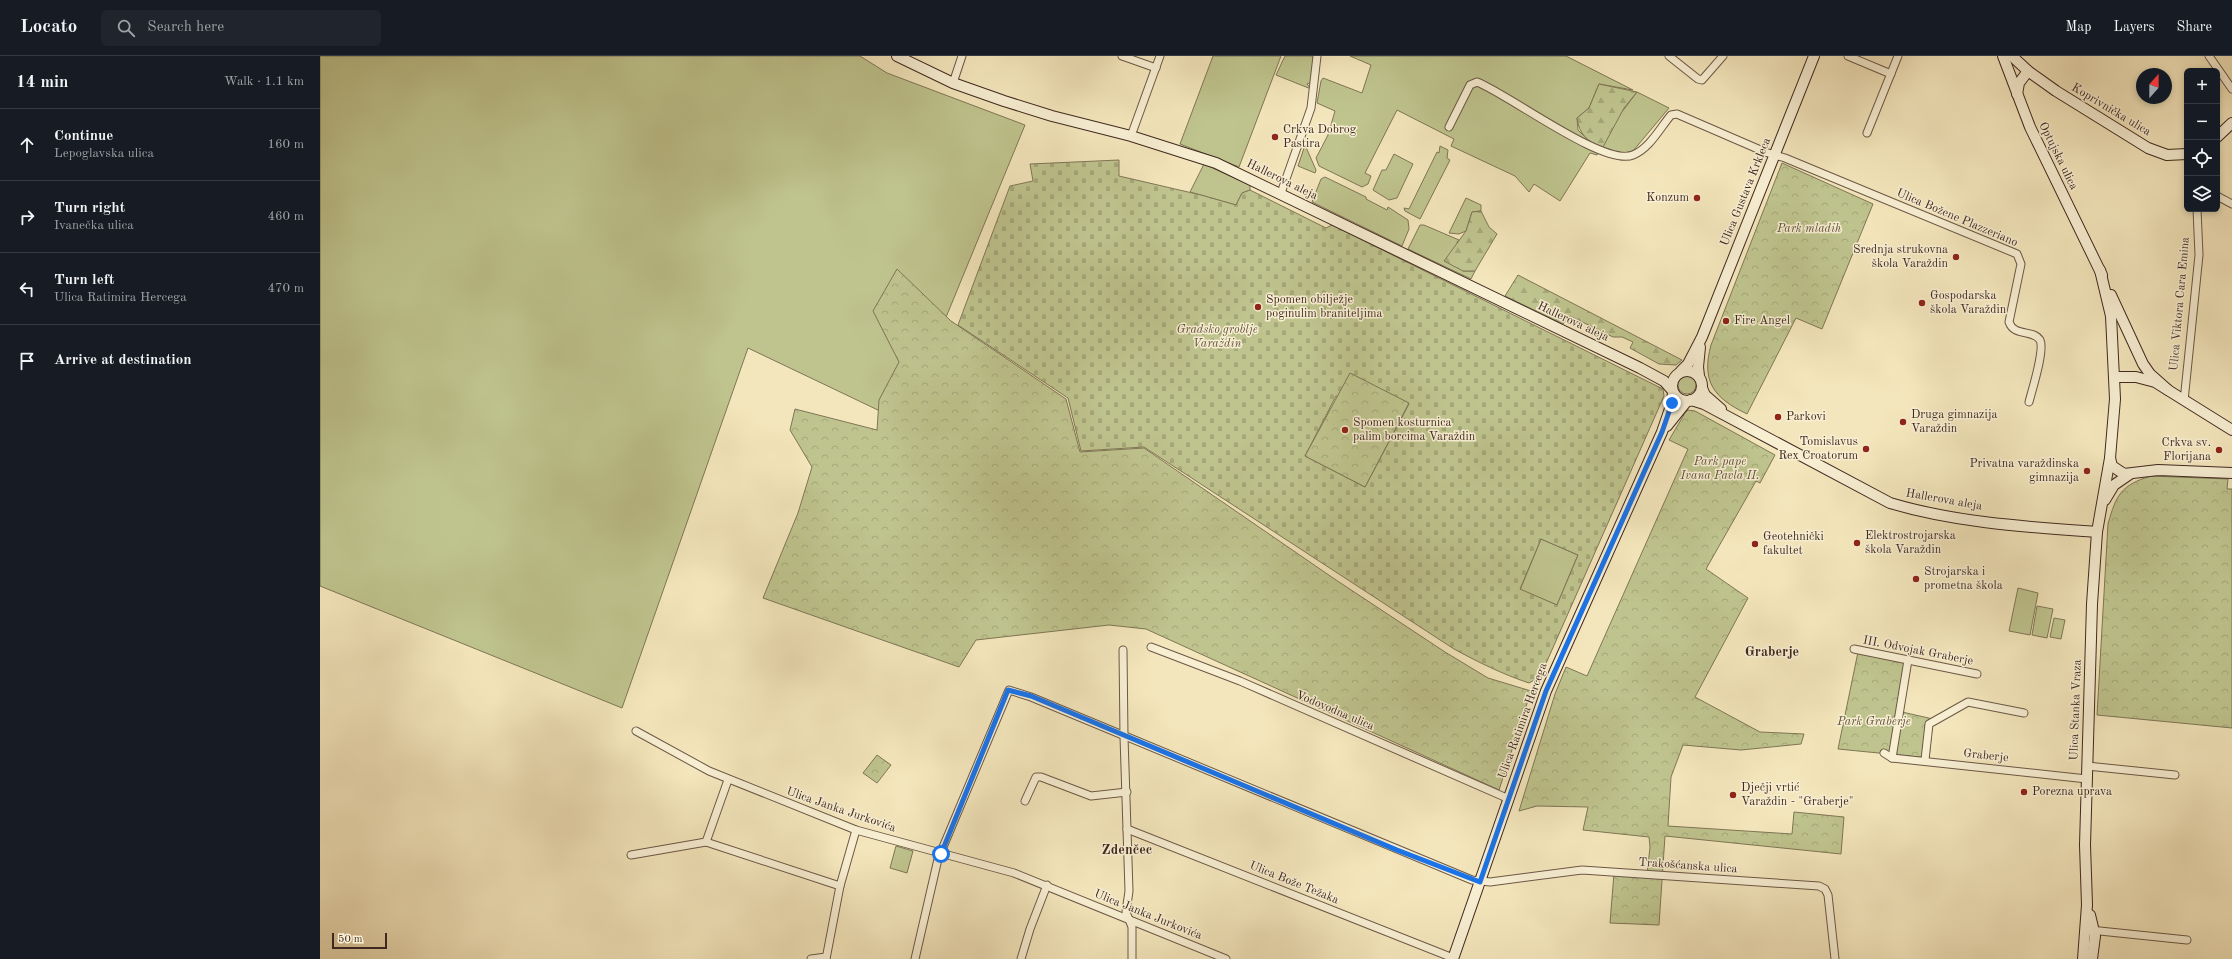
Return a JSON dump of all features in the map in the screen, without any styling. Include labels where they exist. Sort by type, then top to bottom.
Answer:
[{"type":"main road","name":"Hallerova aleja","points":[[897,56],[953,83],[1052,116],[1131,136],[1216,163],[1281,193],[1640,368],[1664,381],[1672,391]]},
{"type":"main road","name":"Ulica Gustava Krkleca","points":[[1679,372],[1688,364],[1702,337],[1814,56]]},
{"type":"main road","name":"Optujska ulica","points":[[2003,56],[2030,127],[2100,270],[2143,364],[2150,374],[2168,390]]},
{"type":"main road","points":[[2012,56],[2028,71],[2019,83],[2017,94]]},
{"type":"main road","name":"Koprivnička ulica","points":[[2028,71],[2072,102],[2148,148],[2167,155],[2184,154]]},
{"type":"main road","points":[[2220,134],[2232,123]]},
{"type":"main road","name":"Optujska ulica","points":[[2100,270],[2111,316],[2115,377],[2110,458]]},
{"type":"main road","name":"Ulica Gustava Krkleca","points":[[1699,376],[1698,367],[1702,337]]},
{"type":"main road","name":"Hallerova aleja","points":[[1640,368],[1665,374],[1679,372]]},
{"type":"main road","points":[[1691,371],[1699,376],[1702,388],[1698,396],[1689,401],[1679,399],[1672,391],[1672,381],[1679,372],[1691,371]]},
{"type":"main road","points":[[2115,377],[2143,378],[2168,390],[2232,430]]},
{"type":"main road","name":"Hallerova aleja","points":[[1702,388],[1708,398],[1735,420]]},
{"type":"main road","name":"Ulica Ratimira Hercega","points":[[1453,958],[1554,672],[1662,432],[1672,403],[1672,391]]},
{"type":"main road","name":"Hallerova aleja","points":[[1689,401],[1735,420],[1890,503],[1916,511],[2021,526],[2050,530],[2097,532]]},
{"type":"main road","name":"Ulica Ratimira Hercega","points":[[1662,432],[1689,401]]},
{"type":"main road","points":[[2110,458],[2112,466],[2118,472],[2124,474],[2158,470],[2232,473]]},
{"type":"main road","name":"Ulica Stanka Vraza","points":[[2083,959],[2090,930],[2087,906],[2085,845],[2092,604],[2099,515],[2110,458]]},
{"type":"main road","name":"Ulica Stanka Vraza","points":[[2099,515],[2106,497],[2114,485],[2135,472]]},
{"type":"main road","name":"Ulica Stanka Vraza","points":[[2090,930],[2095,936],[2092,959]]},
{"type":"street","points":[[953,83],[962,56]]},
{"type":"street","points":[[1122,56],[1156,68]]},
{"type":"street","points":[[1131,136],[1160,56]]},
{"type":"street","points":[[1281,193],[1310,108],[1317,56]]},
{"type":"street","points":[[1669,56],[1698,79],[1702,80],[1723,56]]},
{"type":"street","points":[[1848,56],[1891,74]]},
{"type":"street","points":[[1867,133],[1898,56]]},
{"type":"street","points":[[2209,56],[2232,89]]},
{"type":"street","points":[[1449,127],[1470,85],[1477,82],[1590,146],[1617,156],[1628,157],[1642,150],[1674,114],[1774,155]]},
{"type":"street","name":"Ulica Božene Plazzeriano","points":[[1774,155],[2017,254],[2020,257],[2021,264],[2009,322],[2015,330],[2036,336],[2041,341],[2041,351],[2029,402]]},
{"type":"street","points":[[2220,198],[2232,204]]},
{"type":"street","name":"Ulica Viktora Cara Emina","points":[[2184,401],[2200,255],[2197,212]]},
{"type":"street","name":"Vodovodna ulica","points":[[1152,647],[1247,684],[1509,799]]},
{"type":"street","name":"III. Odvojak Graberje","points":[[1854,649],[1977,674]]},
{"type":"street","points":[[1123,650],[1129,891],[1126,912],[1132,927],[1132,959]]},
{"type":"street","points":[[1892,758],[1908,660]]},
{"type":"street","points":[[914,959],[934,871],[1008,690],[1013,690],[1404,853],[1480,882]]},
{"type":"street","points":[[1925,760],[1929,724],[1968,702],[2024,713]]},
{"type":"street","name":"Ulica Janka Jurkovića","points":[[636,731],[688,761],[728,780],[856,830],[1014,873],[1047,885],[1226,959]]},
{"type":"street","name":"Graberje","points":[[1884,754],[1892,758],[1925,760],[2087,779]]},
{"type":"street","points":[[2087,766],[2175,774]]},
{"type":"street","points":[[1025,801],[1036,777],[1041,777],[1091,796],[1127,792]]},
{"type":"street","points":[[706,842],[728,780]]},
{"type":"street","name":"Ulica Bože Težaka","points":[[1127,829],[1453,958]]},
{"type":"street","points":[[811,959],[826,958],[840,886],[856,830]]},
{"type":"street","points":[[631,855],[706,842],[840,886]]},
{"type":"street","name":"Trakošćanska ulica","points":[[1480,882],[1582,870],[1819,886],[1825,889],[1828,895],[1835,959]]},
{"type":"street","points":[[1021,959],[1030,929],[1047,885]]},
{"type":"street","points":[[2090,930],[2188,940]]},
{"type":"green space","points":[[320,56],[860,56],[887,73],[1025,125],[903,422],[748,348],[622,708],[320,586]]},
{"type":"green space","points":[[1213,56],[1281,56],[1239,167],[1180,144]]},
{"type":"green space","points":[[1285,56],[1314,56],[1312,82],[1307,84],[1311,89],[1276,75]]},
{"type":"green space","points":[[1350,56],[1566,56],[1633,90],[1599,84],[1589,108],[1577,118],[1578,130],[1592,144],[1625,108],[1637,92],[1669,108],[1633,151],[1621,153],[1603,147],[1597,155],[1590,153],[1560,201],[1534,184],[1529,192],[1515,176],[1451,146],[1454,139],[1397,110],[1365,173],[1371,176],[1368,184],[1362,187],[1319,166],[1316,158],[1328,135],[1335,111],[1317,103],[1321,81],[1323,78],[1362,93],[1371,65]]},
{"type":"green space","points":[[1599,84],[1637,92],[1624,108],[1603,147],[1592,143],[1585,137],[1580,129],[1577,118],[1589,108]]},
{"type":"green space","points":[[1305,145],[1316,170],[1315,173],[1298,166]]},
{"type":"green space","points":[[1440,146],[1448,150],[1447,158],[1450,160],[1420,219],[1405,211],[1404,208],[1409,209],[1437,152],[1439,153]]},
{"type":"green space","points":[[1394,154],[1413,164],[1397,198],[1389,200],[1373,190],[1382,170],[1386,170]]},
{"type":"green space","name":"Gradsko groblje Varaždin","points":[[1119,160],[1119,176],[1201,195],[1236,205],[1242,193],[1250,190],[1326,228],[1332,225],[1663,389],[1664,396],[1540,677],[1529,683],[1490,668],[1454,649],[1144,447],[1081,451],[1068,398],[958,325],[1010,186],[1033,181],[1030,164]],"holes":[[[1336,396],[1409,404],[1365,487],[1305,456]],[[1541,539],[1578,555],[1557,605],[1520,589]]]},
{"type":"green space","name":"Park mladih","points":[[1782,163],[1873,204],[1822,329],[1796,318],[1747,414],[1726,402],[1718,395],[1709,379],[1708,358],[1711,345]]},
{"type":"green space","points":[[1204,164],[1250,185],[1250,190],[1242,193],[1236,205],[1190,192]]},
{"type":"green space","points":[[1325,177],[1366,197],[1366,199],[1387,210],[1388,207],[1408,220],[1409,229],[1402,246],[1312,202],[1321,179]]},
{"type":"green space","points":[[1466,198],[1481,205],[1481,211],[1472,212],[1466,231],[1459,234],[1449,233]]},
{"type":"green space","points":[[1481,211],[1489,227],[1497,234],[1475,271],[1463,271],[1444,261],[1466,231],[1472,212]]},
{"type":"green space","points":[[1420,225],[1424,225],[1459,240],[1457,242],[1463,271],[1475,271],[1471,279],[1408,249]]},
{"type":"green space","points":[[897,269],[951,321],[1066,399],[1080,452],[1144,448],[1336,580],[1445,652],[1488,678],[1531,691],[1499,790],[1146,629],[1109,625],[976,640],[959,667],[763,598],[798,513],[812,467],[790,430],[795,409],[877,430],[879,400],[899,362],[873,311]]},
{"type":"green space","points":[[1518,275],[1682,360],[1676,365],[1659,364],[1630,348],[1633,342],[1622,337],[1613,337],[1570,316],[1563,324],[1505,296]]},
{"type":"green space","points":[[1350,373],[1409,403],[1365,487],[1305,456]]},
{"type":"green space","points":[[1687,376],[1693,379],[1696,385],[1693,391],[1687,394],[1681,391],[1678,385],[1681,379]]},
{"type":"green space","name":"Park pape Ivana Pavla II.","points":[[1688,410],[1695,411],[1775,455],[1760,483],[1756,481],[1706,569],[1748,598],[1695,697],[1760,732],[1804,734],[1801,744],[1741,750],[1683,745],[1671,777],[1668,826],[1792,834],[1794,812],[1844,817],[1841,854],[1665,836],[1659,925],[1610,923],[1614,873],[1647,874],[1650,847],[1649,837],[1583,830],[1588,807],[1537,806],[1519,811],[1555,694],[1566,667],[1587,676],[1688,449],[1669,440]]},
{"type":"green space","points":[[2151,476],[2228,479],[2227,489],[2232,489],[2232,728],[2097,715],[2108,524],[2117,498],[2121,492],[2133,483]]},
{"type":"green space","points":[[1541,539],[1578,555],[1557,605],[1520,590]]},
{"type":"green space","points":[[2018,588],[2038,593],[2030,635],[2009,631]]},
{"type":"green space","points":[[2037,606],[2053,609],[2047,638],[2032,635]]},
{"type":"green space","points":[[2054,618],[2065,620],[2061,639],[2050,637]]},
{"type":"green space","name":"Park Graberje","points":[[1858,652],[1911,663],[1902,712],[1933,719],[1929,758],[1838,749]]},
{"type":"green space","points":[[877,755],[891,765],[877,783],[863,773]]},
{"type":"green space","points":[[896,846],[913,851],[907,873],[890,868]]},
{"type":"place","name":"Crkva Dobrog Pastira","points":[[1275,137]]},
{"type":"place","name":"Konzum","points":[[1697,198]]},
{"type":"place","name":"Srednja strukovna škola Varaždin","points":[[1956,257]]},
{"type":"place","name":"Gospodarska škola Varaždin","points":[[1922,303]]},
{"type":"place","name":"Spomen obilježje poginulim braniteljima","points":[[1258,307]]},
{"type":"place","name":"Fire Angel","points":[[1726,321]]},
{"type":"place","name":"Parkovi","points":[[1778,417]]},
{"type":"place","name":"Druga gimnazija Varaždin","points":[[1903,422]]},
{"type":"place","name":"Spomen kosturnica palim borcima Varaždin","points":[[1345,430]]},
{"type":"place","name":"Tomislavus Rex Croatorum","points":[[1866,449]]},
{"type":"place","name":"Crkva sv. Florijana","points":[[2219,450]]},
{"type":"place","name":"Privatna varaždinska gimnazija","points":[[2087,471]]},
{"type":"place","name":"Elektrostrojarska škola Varaždin","points":[[1857,543]]},
{"type":"place","name":"Geotehnički fakultet","points":[[1755,544]]},
{"type":"place","name":"Strojarska i prometna škola","points":[[1916,579]]},
{"type":"place","name":"Porezna uprava","points":[[2024,792]]},
{"type":"place","name":"Dječji vrtić Varaždin - \"Graberje\"","points":[[1733,795]]},
{"type":"district","name":"Graberje","points":[[1772,652]]},
{"type":"district","name":"Zdenčec","points":[[1127,850]]},
{"type":"route","points":[[941,854],[1008,690],[1013,690],[1021,694],[1031,696],[1124,737],[1397,850],[1480,882],[1546,691],[1662,432],[1672,403]]}]
